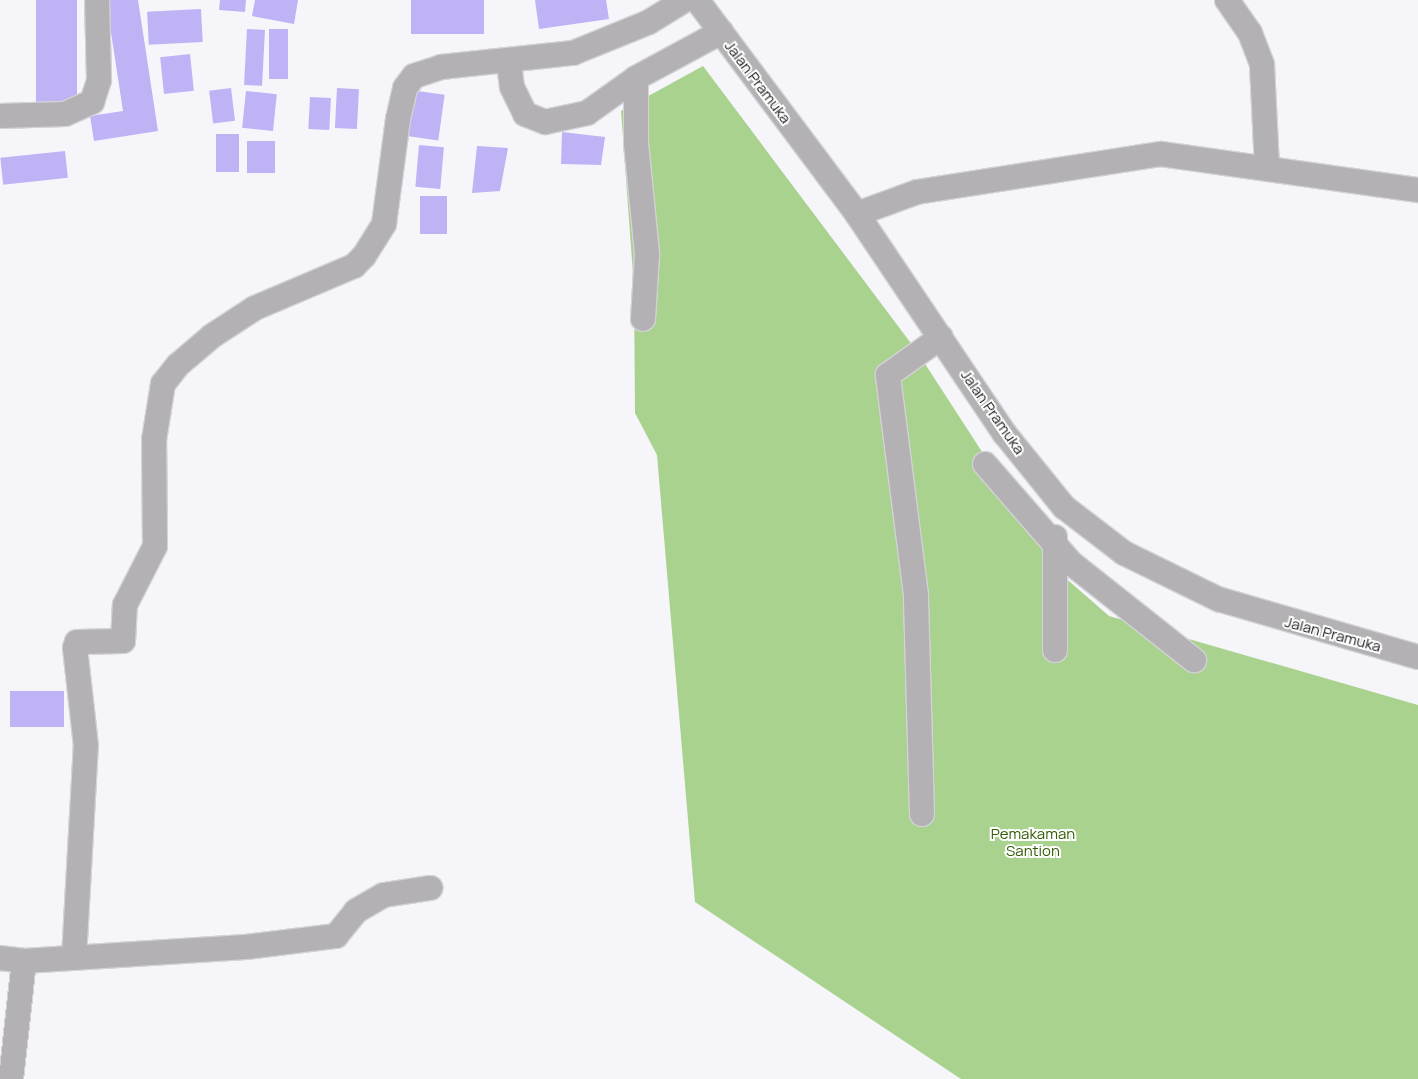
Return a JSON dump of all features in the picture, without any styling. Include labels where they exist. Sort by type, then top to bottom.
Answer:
[{"type":"street","points":[[0,116],[65,114],[92,102],[99,80],[97,0]]},
{"type":"street","points":[[74,958],[86,746],[75,648],[77,642],[123,641],[125,605],[154,546],[154,440],[163,384],[178,365],[212,336],[255,308],[354,266],[364,256],[384,224],[398,119],[405,88],[414,76],[441,67],[509,63],[573,53],[607,42],[685,0]]},
{"type":"street","name":"Jalan Pramuka","points":[[697,0],[857,214],[1005,434],[1064,507],[1124,553],[1218,599],[1418,657]]},
{"type":"street","points":[[1227,0],[1250,33],[1262,65],[1267,102],[1268,169]]},
{"type":"street","points":[[509,63],[512,87],[525,114],[545,122],[587,113],[636,78],[720,32]]},
{"type":"street","points":[[636,78],[636,143],[647,254],[643,319]]},
{"type":"street","points":[[857,214],[917,192],[1137,155],[1187,156],[1418,190]]},
{"type":"street","points":[[922,814],[916,595],[888,375],[941,337]]},
{"type":"street","points":[[985,464],[1071,563],[1194,660]]},
{"type":"street","points":[[1055,650],[1054,542],[1064,507]]},
{"type":"street","points":[[0,958],[24,961],[246,947],[336,936],[356,911],[384,895],[430,888]]},
{"type":"street","points":[[11,1079],[24,961]]},
{"type":"green space","name":"Pemakaman Santion","points":[[703,66],[916,350],[1062,575],[1109,616],[1418,705],[1418,1079],[961,1079],[695,902],[657,455],[635,413],[634,288],[621,111]]},
{"type":"building","points":[[36,0],[77,0],[77,111],[36,111]]},
{"type":"building","points":[[106,0],[138,0],[158,131],[94,141],[90,116],[123,111]]},
{"type":"building","points":[[220,0],[246,0],[245,12],[219,10]]},
{"type":"building","points":[[255,0],[298,0],[294,24],[252,16]]},
{"type":"building","points":[[411,0],[484,0],[484,34],[411,34]]},
{"type":"building","points":[[535,0],[606,0],[609,19],[539,29]]},
{"type":"building","points":[[201,9],[203,42],[149,45],[147,12]]},
{"type":"building","points":[[247,29],[265,30],[262,86],[244,85]]},
{"type":"building","points":[[269,29],[288,29],[288,79],[269,79]]},
{"type":"building","points":[[190,54],[194,91],[164,94],[160,57]]},
{"type":"building","points":[[231,88],[235,121],[213,123],[209,91]]},
{"type":"building","points":[[337,88],[359,89],[357,129],[335,128]]},
{"type":"building","points":[[410,90],[445,95],[438,140],[404,136]]},
{"type":"building","points":[[246,91],[277,94],[273,131],[242,128]]},
{"type":"building","points":[[310,97],[331,98],[329,130],[308,129]]},
{"type":"building","points":[[562,132],[605,137],[601,165],[561,164]]},
{"type":"building","points":[[216,134],[239,134],[239,172],[216,172]]},
{"type":"building","points":[[247,141],[275,141],[275,173],[247,173]]},
{"type":"building","points":[[419,145],[444,147],[440,189],[415,187]]},
{"type":"building","points":[[477,146],[508,148],[500,191],[472,193]]},
{"type":"building","points":[[65,151],[68,178],[3,185],[0,158]]},
{"type":"building","points":[[420,196],[447,196],[447,234],[420,234]]},
{"type":"building","points":[[10,691],[64,691],[64,727],[10,727]]}]
